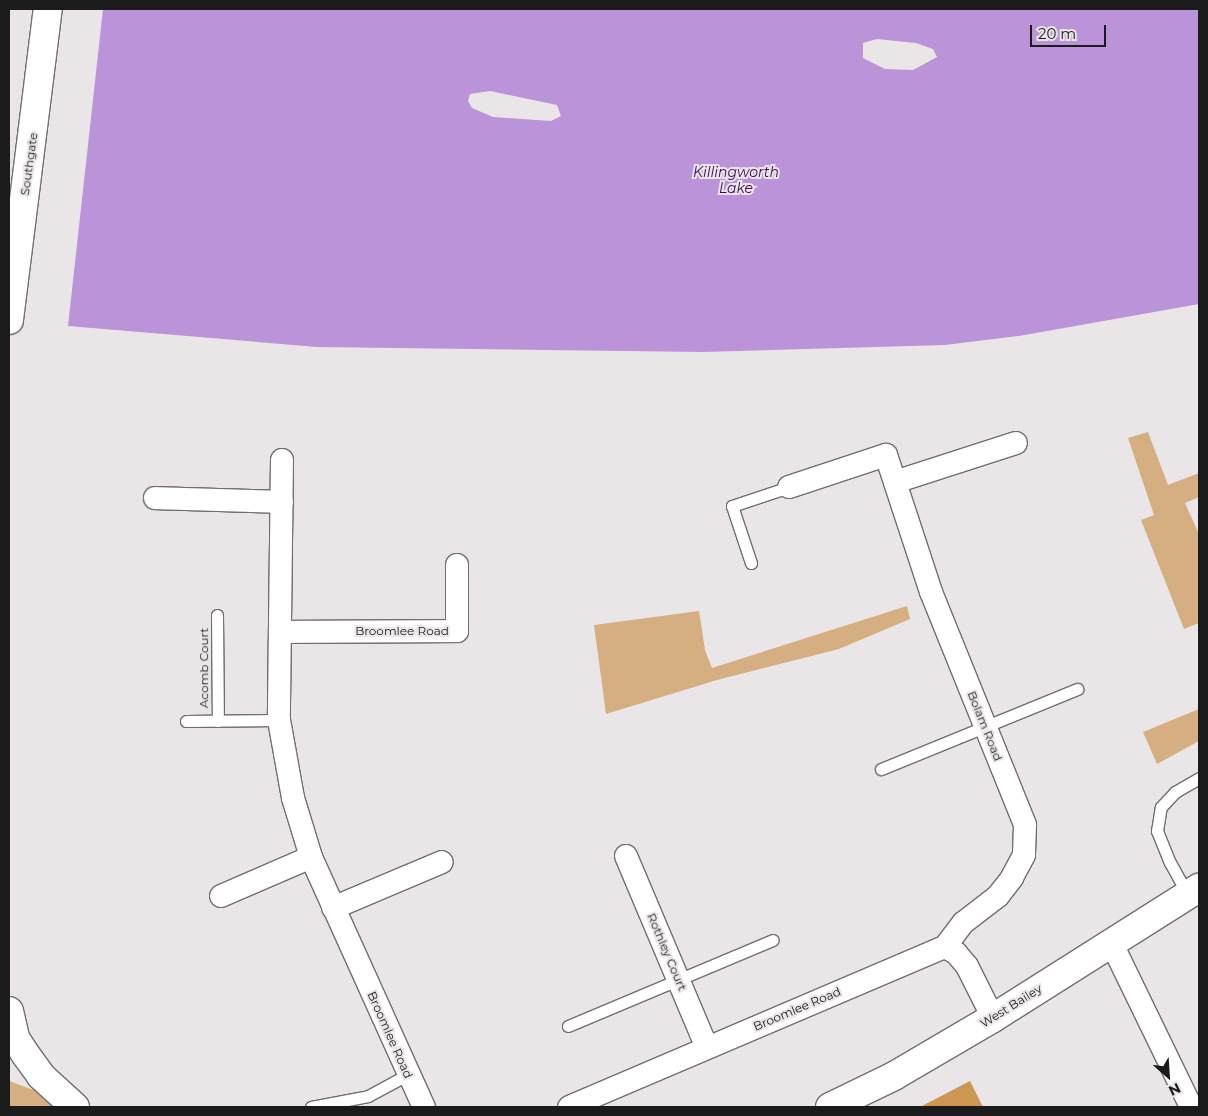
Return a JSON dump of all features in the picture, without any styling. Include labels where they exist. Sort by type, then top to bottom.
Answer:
[{"type":"street","name":"Southgate","points":[[9,320],[48,9]]},
{"type":"street","points":[[896,482],[1016,443]]},
{"type":"street","name":"Bolam Road","points":[[789,487],[886,455],[931,592],[1025,825],[1024,855],[1012,878],[998,896],[963,923],[945,947]]},
{"type":"street","name":"Broomlee Road","points":[[282,460],[279,720],[293,798],[310,857],[424,1107]]},
{"type":"street","points":[[155,498],[282,502]]},
{"type":"street","name":"Broomlee Road","points":[[280,632],[457,631],[457,565]]},
{"type":"street","name":"Rothley Court","points":[[626,856],[707,1048]]},
{"type":"street","points":[[221,896],[310,857]]},
{"type":"street","points":[[333,908],[442,862]]},
{"type":"street","name":"West Bailey","points":[[830,1107],[894,1076],[993,1018],[1194,891]]},
{"type":"street","points":[[1112,942],[1193,1102]]},
{"type":"street","points":[[945,947],[956,953],[966,966],[993,1018]]},
{"type":"street","name":"Broomlee Road","points":[[569,1107],[945,947]]},
{"type":"street","points":[[9,1011],[16,1038],[41,1076],[75,1107]]},
{"type":"street","points":[[9,1062],[41,1076]]},
{"type":"lane","points":[[751,563],[732,506],[789,487]]},
{"type":"lane","name":"Acomb Court","points":[[217,615],[218,721]]},
{"type":"lane","points":[[880,769],[1077,689]]},
{"type":"lane","name":"Acomb Court","points":[[186,721],[279,720]]},
{"type":"lane","name":"West Bailey","points":[[1194,891],[1170,863],[1157,831],[1161,807],[1175,792],[1199,778]]},
{"type":"lane","points":[[568,1026],[773,940]]},
{"type":"lane","points":[[311,1107],[368,1096],[408,1075]]},
{"type":"shaded area","points":[[1148,432],[1168,485],[1199,473],[1199,497],[1185,503],[1199,534],[1199,623],[1184,629],[1141,520],[1154,515],[1128,438]]},
{"type":"shaded area","points":[[907,606],[910,619],[839,649],[717,680],[606,714],[594,625],[699,611],[705,650],[712,668]]},
{"type":"shaded area","points":[[1199,709],[1199,741],[1157,764],[1143,732]]},
{"type":"shaded area","points":[[9,1081],[39,1092],[55,1107],[9,1107]]},
{"type":"shaded area","points":[[970,1081],[983,1107],[920,1107]]},
{"type":"water","name":"Killingworth Lake","points":[[103,9],[1199,9],[1199,304],[1019,336],[945,345],[703,352],[317,347],[68,326]],"holes":[[[877,39],[916,43],[933,49],[937,57],[913,70],[885,69],[863,58],[863,43]],[[490,91],[557,105],[561,116],[551,121],[493,117],[472,108],[468,101],[470,94]]]}]
